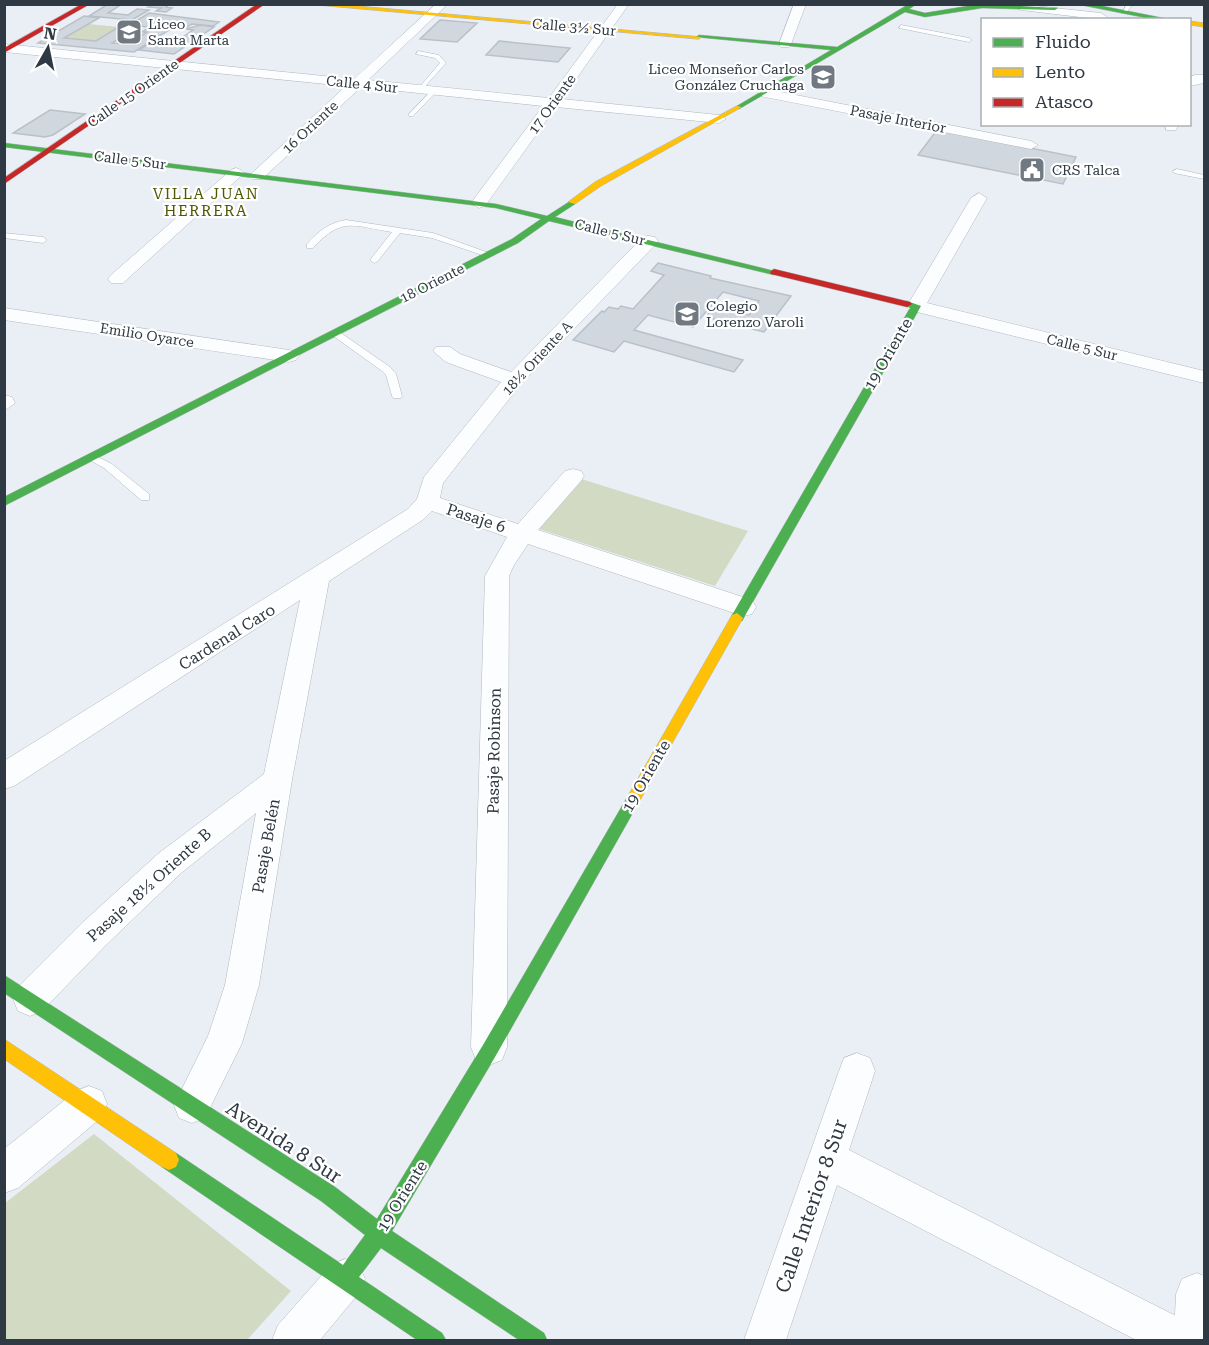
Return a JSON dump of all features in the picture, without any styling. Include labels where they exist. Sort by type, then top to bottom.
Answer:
[{"type":"street","points":[[6,49],[87,4]]},
{"type":"street","name":"Calle 15 Oriente","points":[[4,182],[262,4]]},
{"type":"street","name":"Calle 3½ Sur","points":[[309,4],[785,44],[844,46]]},
{"type":"street","name":"16 Oriente","points":[[257,176],[442,4]]},
{"type":"street","name":"17 Oriente","points":[[479,203],[624,4]]},
{"type":"street","points":[[785,44],[801,4]]},
{"type":"street","name":"18 Oriente","points":[[844,46],[901,27],[940,4]]},
{"type":"street","points":[[1038,4],[1100,17]]},
{"type":"street","points":[[1079,4],[1159,18]]},
{"type":"street","points":[[923,16],[994,6],[1055,8]]},
{"type":"street","points":[[909,7],[923,16],[1004,7],[1049,9],[1100,17],[1127,12]]},
{"type":"street","name":"18 Oriente","points":[[4,502],[515,241],[598,183],[765,93],[909,7]]},
{"type":"street","name":"Calle 4 Sur","points":[[6,49],[719,119]]},
{"type":"street","name":"Pasaje Interior","points":[[765,93],[1031,146]]},
{"type":"street","name":"Calle 5 Sur","points":[[4,145],[479,203],[550,218],[1204,376]]},
{"type":"street","points":[[117,279],[236,173]]},
{"type":"street","name":"19 Oriente","points":[[293,1341],[379,1234],[489,1051],[979,198]]},
{"type":"street","name":"18½ Oriente A","points":[[430,492],[514,380],[649,242]]},
{"type":"street","name":"Emilio Oyarce","points":[[4,314],[289,356]]},
{"type":"street","points":[[443,351],[453,358],[514,380]]},
{"type":"street","name":"Pasaje Robinson","points":[[489,1051],[497,576],[504,561],[524,533],[573,476]]},
{"type":"street","points":[[4,486],[27,490]]},
{"type":"street","name":"Pasaje 6","points":[[430,492],[524,533],[743,607]]},
{"type":"street","name":"Cardenal Caro","points":[[4,777],[417,514],[430,492]]},
{"type":"street","name":"Pasaje Belén","points":[[192,1105],[224,1042],[237,1004],[277,780],[317,579]]},
{"type":"street","name":"Pasaje 18½ Oriente B","points":[[17,991],[94,934],[203,835],[277,780]]},
{"type":"street","name":"Avenida 8 Sur","points":[[17,991],[328,1194],[403,1252],[537,1341]]},
{"type":"street","points":[[4,1048],[435,1341]]},
{"type":"street","name":"Calle Interior 8 Sur","points":[[765,1341],[857,1071]]},
{"type":"street","points":[[4,1174],[89,1104]]},
{"type":"street","points":[[827,1160],[1164,1333],[1186,1336],[1192,1330],[1197,1294]]},
{"type":"lane","points":[[901,27],[969,40]]},
{"type":"lane","points":[[411,115],[443,63],[437,56],[418,53]]},
{"type":"lane","points":[[1177,171],[1204,177]]},
{"type":"lane","points":[[310,246],[333,223],[362,224],[433,236],[488,254]]},
{"type":"lane","points":[[374,260],[397,231]]},
{"type":"lane","points":[[4,235],[43,240]]},
{"type":"lane","points":[[335,333],[391,374],[397,396]]},
{"type":"lane","points":[[4,398],[10,403],[4,408]]},
{"type":"lane","points":[[92,457],[108,466],[145,497]]},
{"type":"green space","points":[[89,24],[119,27],[95,41],[64,38]]},
{"type":"green space","points":[[578,478],[748,531],[715,586],[536,528]]},
{"type":"green space","points":[[94,1134],[291,1291],[247,1340],[5,1340],[5,1203]]},
{"type":"building","points":[[108,4],[122,4],[108,13],[128,15],[137,9],[149,10],[132,20],[89,16]]},
{"type":"building","points":[[153,4],[170,4],[166,7],[172,8],[166,12],[156,11],[161,8],[148,7]]},
{"type":"building","points":[[149,13],[219,22],[213,26],[192,24],[185,28],[172,28],[134,52],[38,43],[84,16],[99,18],[64,38],[96,41],[125,23],[131,24]],"holes":[[[138,26],[149,27],[142,32],[147,32],[128,44],[112,43]]]},
{"type":"building","points":[[440,20],[477,23],[457,42],[420,39]]},
{"type":"building","points":[[200,25],[214,27],[174,54],[139,50],[147,45],[167,47],[170,45],[162,45],[167,42],[174,43],[193,30],[186,29]]},
{"type":"building","points":[[499,41],[570,48],[558,62],[486,55]]},
{"type":"building","points":[[50,110],[85,114],[53,135],[45,137],[13,133]]},
{"type":"building","name":"CRS Talca","points":[[937,130],[1076,157],[1063,184],[918,155]]},
{"type":"building","points":[[658,263],[711,276],[710,278],[791,296],[764,332],[706,317],[715,306],[749,315],[759,301],[723,292],[693,327],[648,315],[634,330],[743,360],[734,372],[624,341],[614,352],[573,340],[609,307],[618,309],[621,306],[633,309],[664,275],[651,271]]},
{"type":"traffic: fast","points":[[739,107],[914,4]]},
{"type":"traffic: fast","points":[[1079,4],[1159,18]]},
{"type":"traffic: fast","points":[[905,10],[925,15],[982,6],[1055,8]]},
{"type":"traffic: fast","points":[[699,37],[840,49]]},
{"type":"traffic: fast","points":[[4,145],[496,206],[774,272]]},
{"type":"traffic: fast","points":[[4,502],[515,241],[572,202]]},
{"type":"traffic: fast","points":[[737,618],[916,306],[907,304]]},
{"type":"traffic: fast","points":[[345,1279],[379,1234],[489,1051],[634,798]]},
{"type":"traffic: fast","points":[[4,983],[328,1194],[403,1252],[537,1340]]},
{"type":"traffic: fast","points":[[169,1160],[435,1340]]},
{"type":"traffic: slow","points":[[309,4],[699,37]]},
{"type":"traffic: slow","points":[[1191,23],[1204,25]]},
{"type":"traffic: slow","points":[[572,202],[598,184],[739,107]]},
{"type":"traffic: slow","points":[[634,798],[737,618]]},
{"type":"traffic: slow","points":[[4,1048],[169,1160]]},
{"type":"traffic: jam","points":[[4,51],[87,4]]},
{"type":"traffic: jam","points":[[4,182],[262,4]]},
{"type":"traffic: jam","points":[[774,272],[907,304]]},
{"type":"place","name":"Liceo Santa Marta","points":[[129,32]]},
{"type":"place","name":"Liceo Monseñor Carlos González Cruchaga","points":[[823,77]]},
{"type":"place","name":"CRS Talca","points":[[1032,170]]},
{"type":"place","name":"Colegio Lorenzo Varoli","points":[[687,314]]},
{"type":"district","name":"VILLA JUAN HERRERA","points":[[206,202]]}]
